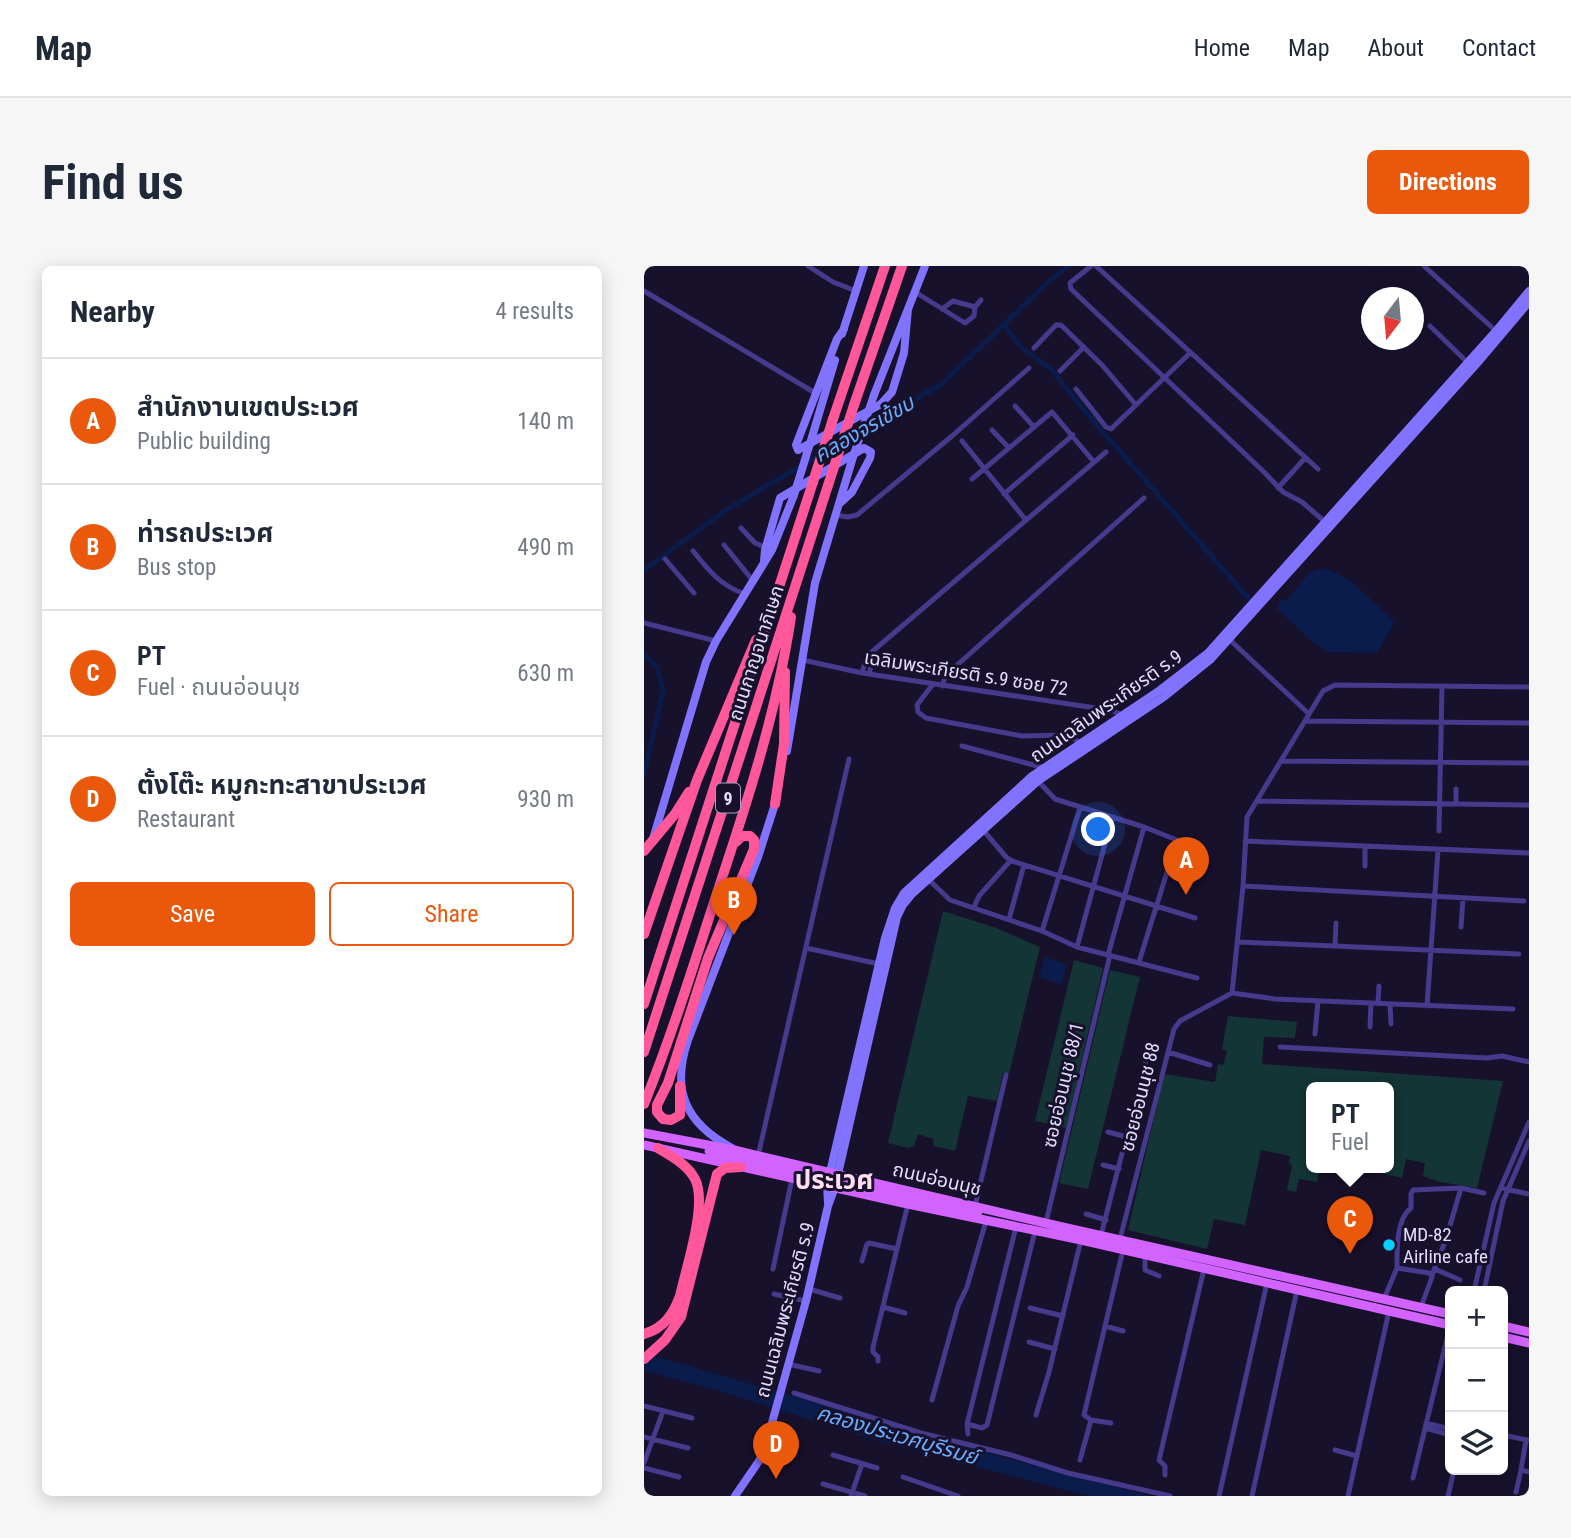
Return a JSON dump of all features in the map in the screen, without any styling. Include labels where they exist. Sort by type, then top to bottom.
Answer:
[{"type":"highway","name":"ถนนกาญจนาภิเษก","points":[[644,1004],[885,266]]},
{"type":"highway","name":"ถนนกาญจนาภิเษก","points":[[644,1052],[854,405],[902,266]]},
{"type":"highway","points":[[644,1106],[748,799],[785,657],[796,585]]},
{"type":"highway","points":[[644,934],[697,780],[766,614],[775,600]]},
{"type":"highway","points":[[775,804],[784,744],[785,657]]},
{"type":"highway","points":[[644,851],[675,814],[697,780]]},
{"type":"highway","points":[[680,1086],[681,1112],[671,1120],[661,1117],[656,1110],[708,958],[754,849],[753,837],[744,835],[739,838],[723,875]]},
{"type":"highway","points":[[644,1106],[664,1090]]},
{"type":"highway","points":[[644,1335],[678,1313],[700,1198],[695,1178],[688,1169],[658,1144]]},
{"type":"highway","points":[[644,1359],[665,1340],[678,1313],[717,1174],[725,1168],[741,1167]]},
{"type":"main road","points":[[652,842],[699,679],[716,641],[765,564],[783,525],[864,266]]},
{"type":"main road","points":[[734,1150],[709,1136],[685,1103],[680,1086],[682,1060],[758,857],[775,804],[792,728],[815,583],[874,395],[925,266]]},
{"type":"main road","name":"ถนนเฉลิมพระเกียรติ ร.9","points":[[834,1173],[879,964],[893,913],[904,893],[1012,794],[1045,768],[1189,670],[1208,653],[1529,291]]},
{"type":"main road","name":"ถนนเฉลิมพระเกียรติ ร.9","points":[[735,1496],[763,1454],[806,1301],[834,1173],[897,917],[903,905],[928,879],[1038,781],[1197,672],[1230,640],[1529,302]]},
{"type":"main road","points":[[844,329],[837,339],[796,445],[798,450],[881,404],[892,392],[904,353],[908,309]]},
{"type":"main road","points":[[765,564],[765,547],[779,498],[867,448],[871,452],[870,458],[852,492],[838,505]]},
{"type":"main road","name":"ถนนอ่อนนุช","points":[[644,1133],[734,1150],[860,1179],[977,1209],[1034,1228]]},
{"type":"main road","name":"ถนนอ่อนนุช","points":[[644,1133],[658,1144],[741,1167],[1016,1227],[1121,1239],[1445,1313]]},
{"type":"main road","name":"ถนนอ่อนนุช","points":[[644,1143],[709,1151],[1046,1222],[1056,1231],[1081,1240],[1445,1324]]},
{"type":"main road","points":[[805,1181],[814,1174],[808,1168]]},
{"type":"main road","points":[[858,1192],[852,1184],[860,1179]]},
{"type":"main road","points":[[1508,1327],[1529,1332]]},
{"type":"main road","points":[[1508,1338],[1529,1343]]},
{"type":"street","points":[[808,266],[834,282],[856,291]]},
{"type":"street","points":[[1318,469],[1094,266],[1070,283],[1071,289],[1278,488],[1289,497],[1302,502],[1325,522]]},
{"type":"street","points":[[1424,266],[1496,331]]},
{"type":"street","points":[[644,291],[817,394]]},
{"type":"street","points":[[915,292],[965,323],[974,316],[975,307],[981,300]]},
{"type":"street","points":[[942,309],[953,301],[975,307]]},
{"type":"street","points":[[1034,348],[1059,324],[1084,347],[1136,405]]},
{"type":"street","points":[[1430,326],[1467,362]]},
{"type":"street","points":[[1060,371],[1084,347]]},
{"type":"street","points":[[1076,389],[1109,429],[1114,428],[1190,353]]},
{"type":"street","points":[[835,515],[857,515],[1029,368]]},
{"type":"street","points":[[1016,406],[1034,427]]},
{"type":"street","points":[[972,479],[1052,412],[1094,461]]},
{"type":"street","points":[[992,430],[1009,448]]},
{"type":"street","points":[[1004,494],[1073,435]]},
{"type":"street","points":[[961,441],[1025,519]]},
{"type":"street","points":[[866,674],[873,658],[872,653],[1106,452]]},
{"type":"street","points":[[1278,488],[1305,458]]},
{"type":"street","points":[[942,686],[946,675],[1144,498]]},
{"type":"street","points":[[741,528],[755,543],[765,547]]},
{"type":"street","points":[[724,545],[754,582]]},
{"type":"street","points":[[693,551],[719,582],[746,594]]},
{"type":"street","points":[[665,559],[694,593]]},
{"type":"street","points":[[644,623],[716,641]]},
{"type":"street","points":[[1230,640],[1308,713]]},
{"type":"street","name":"เฉลิมพระเกียรติ ร.9 ซอย 72","points":[[803,660],[866,674],[1109,710],[1124,715]]},
{"type":"street","points":[[933,684],[917,705],[918,712],[926,718],[1022,736],[1065,735],[1082,743]]},
{"type":"street","points":[[1513,1009],[1275,999],[1232,993],[1247,817],[1323,691],[1335,685],[1529,687]]},
{"type":"street","points":[[1440,831],[1441,686]]},
{"type":"street","points":[[1304,721],[1529,723]]},
{"type":"street","points":[[962,746],[1045,768]]},
{"type":"street","points":[[758,1156],[849,759]]},
{"type":"street","points":[[1282,761],[1529,763]]},
{"type":"street","points":[[1038,781],[1055,799],[1144,827],[1178,841],[1139,962]]},
{"type":"street","points":[[1456,789],[1456,804]]},
{"type":"street","points":[[1257,801],[1529,805]]},
{"type":"street","points":[[1042,931],[1080,808]]},
{"type":"street","points":[[1077,947],[1112,818]]},
{"type":"street","name":"ซอยอ่อนนุช 88/1","points":[[1046,1222],[1123,895],[1144,827]]},
{"type":"street","points":[[983,830],[1011,860],[1195,918]]},
{"type":"street","points":[[1245,841],[1529,853]]},
{"type":"street","points":[[1365,847],[1365,866]]},
{"type":"street","points":[[1427,1006],[1438,850]]},
{"type":"street","points":[[974,908],[979,896],[1011,860]]},
{"type":"street","points":[[1009,919],[1024,865]]},
{"type":"street","points":[[928,879],[945,897],[1042,931],[1077,947],[1197,978]]},
{"type":"street","points":[[1243,886],[1524,901]]},
{"type":"street","points":[[1461,928],[1463,898]]},
{"type":"street","points":[[1335,946],[1336,923]]},
{"type":"street","points":[[1238,942],[1519,954]]},
{"type":"street","points":[[806,948],[879,964]]},
{"type":"street","points":[[1370,1027],[1378,986]]},
{"type":"street","name":"ซอยอ่อนนุช 88","points":[[1121,1239],[1177,1024],[1232,993]]},
{"type":"street","points":[[1315,1034],[1318,1001]]},
{"type":"street","points":[[1390,1004],[1391,1024]]},
{"type":"street","points":[[1280,1047],[1487,1058],[1502,1056],[1529,1062]]},
{"type":"street","points":[[1101,1235],[1149,1049]]},
{"type":"street","points":[[1168,1052],[1210,1065]]},
{"type":"street","points":[[977,1209],[1006,1076]]},
{"type":"street","points":[[1475,1286],[1494,1203],[1529,1122]]},
{"type":"street","points":[[1108,1132],[1127,1137]]},
{"type":"street","points":[[1485,1286],[1501,1209],[1529,1141]]},
{"type":"street","points":[[1103,1165],[1118,1169]]},
{"type":"street","points":[[773,1269],[792,1178]]},
{"type":"street","points":[[1500,1186],[1529,1194]]},
{"type":"street","points":[[1421,1307],[1461,1188]]},
{"type":"street","points":[[1384,1300],[1397,1268],[1404,1213],[1410,1208],[1413,1190],[1461,1188],[1484,1193]]},
{"type":"street","points":[[878,1361],[877,1354],[873,1352],[908,1204]]},
{"type":"street","points":[[1086,1214],[1105,1220]]},
{"type":"street","points":[[932,1400],[958,1306],[967,1287],[986,1221]]},
{"type":"street","points":[[968,1434],[967,1424],[1016,1227]]},
{"type":"street","points":[[967,1424],[982,1428],[987,1425],[1034,1228]]},
{"type":"street","points":[[1036,1415],[1081,1240]]},
{"type":"street","points":[[862,1261],[869,1243],[897,1249]]},
{"type":"street","points":[[1111,1423],[1091,1420],[1084,1415],[1123,1250]]},
{"type":"street","points":[[1145,1255],[1145,1270],[1159,1276]]},
{"type":"street","points":[[1397,1268],[1433,1272],[1460,1280]]},
{"type":"street","points":[[1165,1475],[1165,1466],[1159,1460],[1204,1269]]},
{"type":"street","points":[[1219,1496],[1267,1283]]},
{"type":"street","points":[[808,1289],[840,1298]]},
{"type":"street","points":[[1252,1496],[1297,1290]]},
{"type":"street","points":[[774,1294],[806,1301]]},
{"type":"street","points":[[883,1307],[905,1313]]},
{"type":"street","points":[[1030,1308],[1063,1316]]},
{"type":"street","points":[[1348,1496],[1389,1311]]},
{"type":"street","points":[[1105,1326],[1123,1331]]},
{"type":"street","points":[[1029,1342],[1055,1349]]},
{"type":"street","points":[[1413,1478],[1445,1346]]},
{"type":"street","points":[[788,1364],[819,1371]]},
{"type":"street","points":[[794,1393],[931,1436],[1170,1496]]},
{"type":"street","points":[[644,1406],[692,1418]]},
{"type":"street","points":[[663,1411],[644,1466],[679,1477]]},
{"type":"street","points":[[1080,1460],[1091,1420]]},
{"type":"street","points":[[1426,1426],[1445,1428]]},
{"type":"street","points":[[1426,1426],[1445,1433]]},
{"type":"street","points":[[1508,1436],[1527,1440],[1516,1492]]},
{"type":"street","points":[[644,1437],[688,1448]]},
{"type":"street","points":[[1335,1450],[1357,1456]]},
{"type":"street","points":[[833,1455],[877,1468]]},
{"type":"street","points":[[852,1494],[862,1464]]},
{"type":"street","points":[[1521,1469],[1529,1472]]},
{"type":"street","points":[[1448,1496],[1453,1475]]},
{"type":"street","points":[[903,1477],[935,1493],[958,1496]]},
{"type":"street","points":[[823,1484],[864,1496]]},
{"type":"green space","points":[[943,911],[996,928],[1040,947],[1009,1074],[1003,1073],[997,1101],[968,1096],[955,1151],[934,1146],[933,1139],[918,1134],[914,1146],[909,1148],[888,1143]]},
{"type":"green space","points":[[1074,960],[1103,968],[1066,1128],[1035,1121]]},
{"type":"green space","points":[[1110,970],[1140,977],[1088,1189],[1059,1183]]},
{"type":"green space","points":[[1228,1016],[1297,1022],[1295,1038],[1264,1037],[1262,1064],[1503,1081],[1477,1188],[1440,1182],[1423,1176],[1425,1163],[1406,1159],[1402,1178],[1380,1173],[1394,1173],[1394,1082],[1306,1082],[1306,1173],[1319,1173],[1317,1182],[1299,1179],[1296,1192],[1287,1190],[1292,1166],[1289,1163],[1290,1156],[1261,1150],[1245,1225],[1214,1219],[1207,1249],[1128,1230],[1164,1074],[1215,1082],[1218,1064],[1223,1065],[1227,1051],[1222,1049]]},
{"type":"water","points":[[1322,568],[1351,582],[1393,620],[1393,625],[1377,653],[1328,652],[1277,609],[1282,599],[1287,600],[1308,574]]},
{"type":"water","points":[[1045,957],[1066,966],[1062,985],[1039,977]]},
{"type":"water","name":"คลองประเวศบุรีรมย์","points":[[644,1353],[1006,1458],[1151,1496],[1089,1496],[875,1440],[710,1388],[644,1371]]},
{"type":"waterway","name":"คลองจรเข้ขบ","points":[[644,570],[726,510],[943,383],[1068,266]]},
{"type":"waterway","points":[[1004,325],[1021,347],[1050,368],[1249,599]]},
{"type":"waterway","name":"คลองจรเข้ขบ","points":[[644,655],[657,667],[663,691],[644,774]]},
{"type":"place","name":"สำนักงานเขตประเวศ","points":[[1186,895]]},
{"type":"place","name":"ท่ารถประเวศ","points":[[734,935]]},
{"type":"place","name":"MD-82 Airline cafe","points":[[1389,1245]]},
{"type":"place","name":"PT","points":[[1350,1254]]},
{"type":"place","name":"ตั้งโต๊ะ หมูกะทะสาขาประเวศ","points":[[776,1479]]},
{"type":"district","name":"ประเวศ","points":[[834,1180]]}]
